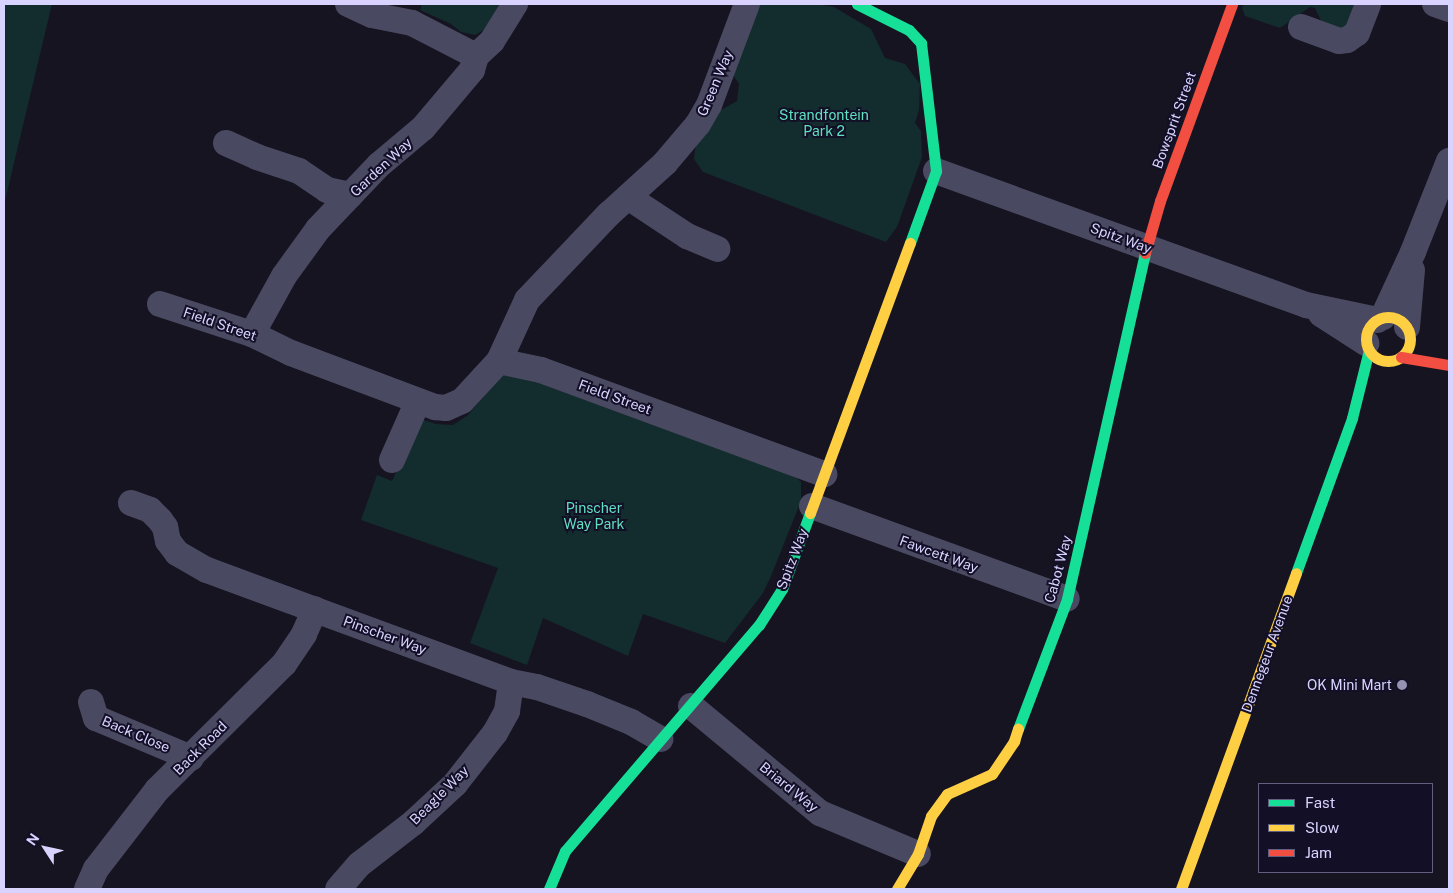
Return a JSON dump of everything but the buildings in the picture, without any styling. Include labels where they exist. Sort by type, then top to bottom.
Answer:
[{"type":"street","points":[[348,4],[372,15],[412,24],[476,56]]},
{"type":"street","name":"Garden Way","points":[[252,334],[300,252],[379,165],[423,128],[472,70],[476,56],[492,41],[515,4]]},
{"type":"street","name":"Green Way","points":[[499,361],[526,300],[609,214],[665,163],[698,124],[709,105],[747,4]]},
{"type":"street","name":"Spitz Way","points":[[549,889],[565,851],[759,625],[782,589],[936,171],[924,49],[918,38],[909,30],[857,4]]},
{"type":"street","name":"Bowsprit Street","points":[[1147,248],[1160,201],[1232,4]]},
{"type":"street","points":[[1301,27],[1339,41],[1347,40],[1356,33],[1368,4]]},
{"type":"street","points":[[1436,4],[1449,9]]},
{"type":"street","points":[[226,142],[257,157],[298,171],[327,190],[350,195]]},
{"type":"street","points":[[1393,363],[1409,347],[1394,325],[1414,252],[1449,161]]},
{"type":"street","name":"Spitz Way","points":[[936,171],[1306,305],[1394,325]]},
{"type":"street","points":[[628,197],[687,236],[717,249]]},
{"type":"street","name":"Cabot Way","points":[[918,854],[926,826],[947,794],[992,774],[1005,758],[1014,741],[1067,599],[1138,277],[1147,248]]},
{"type":"street","name":"Field Street","points":[[160,304],[252,334],[291,352],[435,407],[453,406],[473,391],[499,361],[541,370],[824,474]]},
{"type":"street","name":"Spitz Way","points":[[1306,305],[1368,347]]},
{"type":"street","points":[[1426,344],[1394,325],[1368,330],[1368,347],[1379,359],[1393,363],[1449,365]]},
{"type":"street","name":"Dennegeur Avenue","points":[[1180,889],[1352,418],[1368,347]]},
{"type":"street","name":"Dennegeur Avenue","points":[[1352,418],[1369,394]]},
{"type":"street","points":[[392,460],[418,401]]},
{"type":"street","name":"Pinscher Way","points":[[131,503],[150,510],[160,520],[165,527],[168,541],[176,553],[207,570],[511,682],[537,687],[587,704],[631,722],[661,739]]},
{"type":"street","name":"Fawcett Way","points":[[812,506],[1067,599]]},
{"type":"street","name":"Back Road","points":[[87,889],[96,870],[157,790],[284,664],[304,634],[315,609]]},
{"type":"street","name":"Beagle Way","points":[[338,889],[360,864],[413,823],[455,784],[495,733],[507,711],[511,682]]},
{"type":"street","name":"Back Close","points":[[91,702],[96,718],[191,758]]},
{"type":"street","name":"Briard Way","points":[[691,706],[820,813],[918,854]]},
{"type":"street","points":[[897,889],[918,854]]},
{"type":"green space","points":[[4,4],[52,4],[4,205]]},
{"type":"green space","points":[[422,4],[500,4],[484,30],[475,35],[461,32],[451,24],[420,10]]},
{"type":"green space","name":"Strandfontein Park 2","points":[[757,4],[816,4],[834,7],[871,29],[885,58],[905,64],[920,84],[919,110],[915,123],[921,131],[922,157],[897,227],[886,242],[703,172],[694,159],[696,141],[714,114],[737,101],[739,84],[731,72]]},
{"type":"green space","points":[[1244,4],[1360,4],[1346,30],[1323,25],[1315,8],[1310,7],[1280,28],[1245,16],[1242,8]]},
{"type":"green space","name":"Pinscher Way Park","points":[[519,372],[785,467],[801,482],[801,501],[763,593],[725,643],[643,614],[628,656],[543,618],[527,665],[470,643],[498,568],[361,520],[377,475],[392,481],[420,419],[436,424],[453,425],[468,415],[500,375]]},
{"type":"traffic: fast","points":[[857,4],[909,30],[921,43],[936,171],[910,243]]},
{"type":"traffic: fast","points":[[1018,729],[1067,599],[1145,253]]},
{"type":"traffic: fast","points":[[1296,573],[1352,418],[1369,350]]},
{"type":"traffic: fast","points":[[549,889],[565,851],[759,625],[782,589],[810,513]]},
{"type":"traffic: slow","points":[[810,513],[910,243]]},
{"type":"traffic: slow","points":[[1392,317],[1404,323],[1409,330],[1410,339],[1409,348],[1404,355],[1397,360],[1384,361],[1376,358],[1369,351],[1366,335],[1369,327],[1376,320],[1392,317]]},
{"type":"traffic: slow","points":[[1181,889],[1296,573]]},
{"type":"traffic: slow","points":[[897,889],[918,854],[931,816],[947,794],[992,774],[1014,741],[1018,729]]},
{"type":"traffic: jam","points":[[1145,253],[1160,201],[1232,4]]},
{"type":"traffic: jam","points":[[1401,357],[1449,365]]},
{"type":"place","name":"OK Mini Mart","points":[[1402,685]]}]
